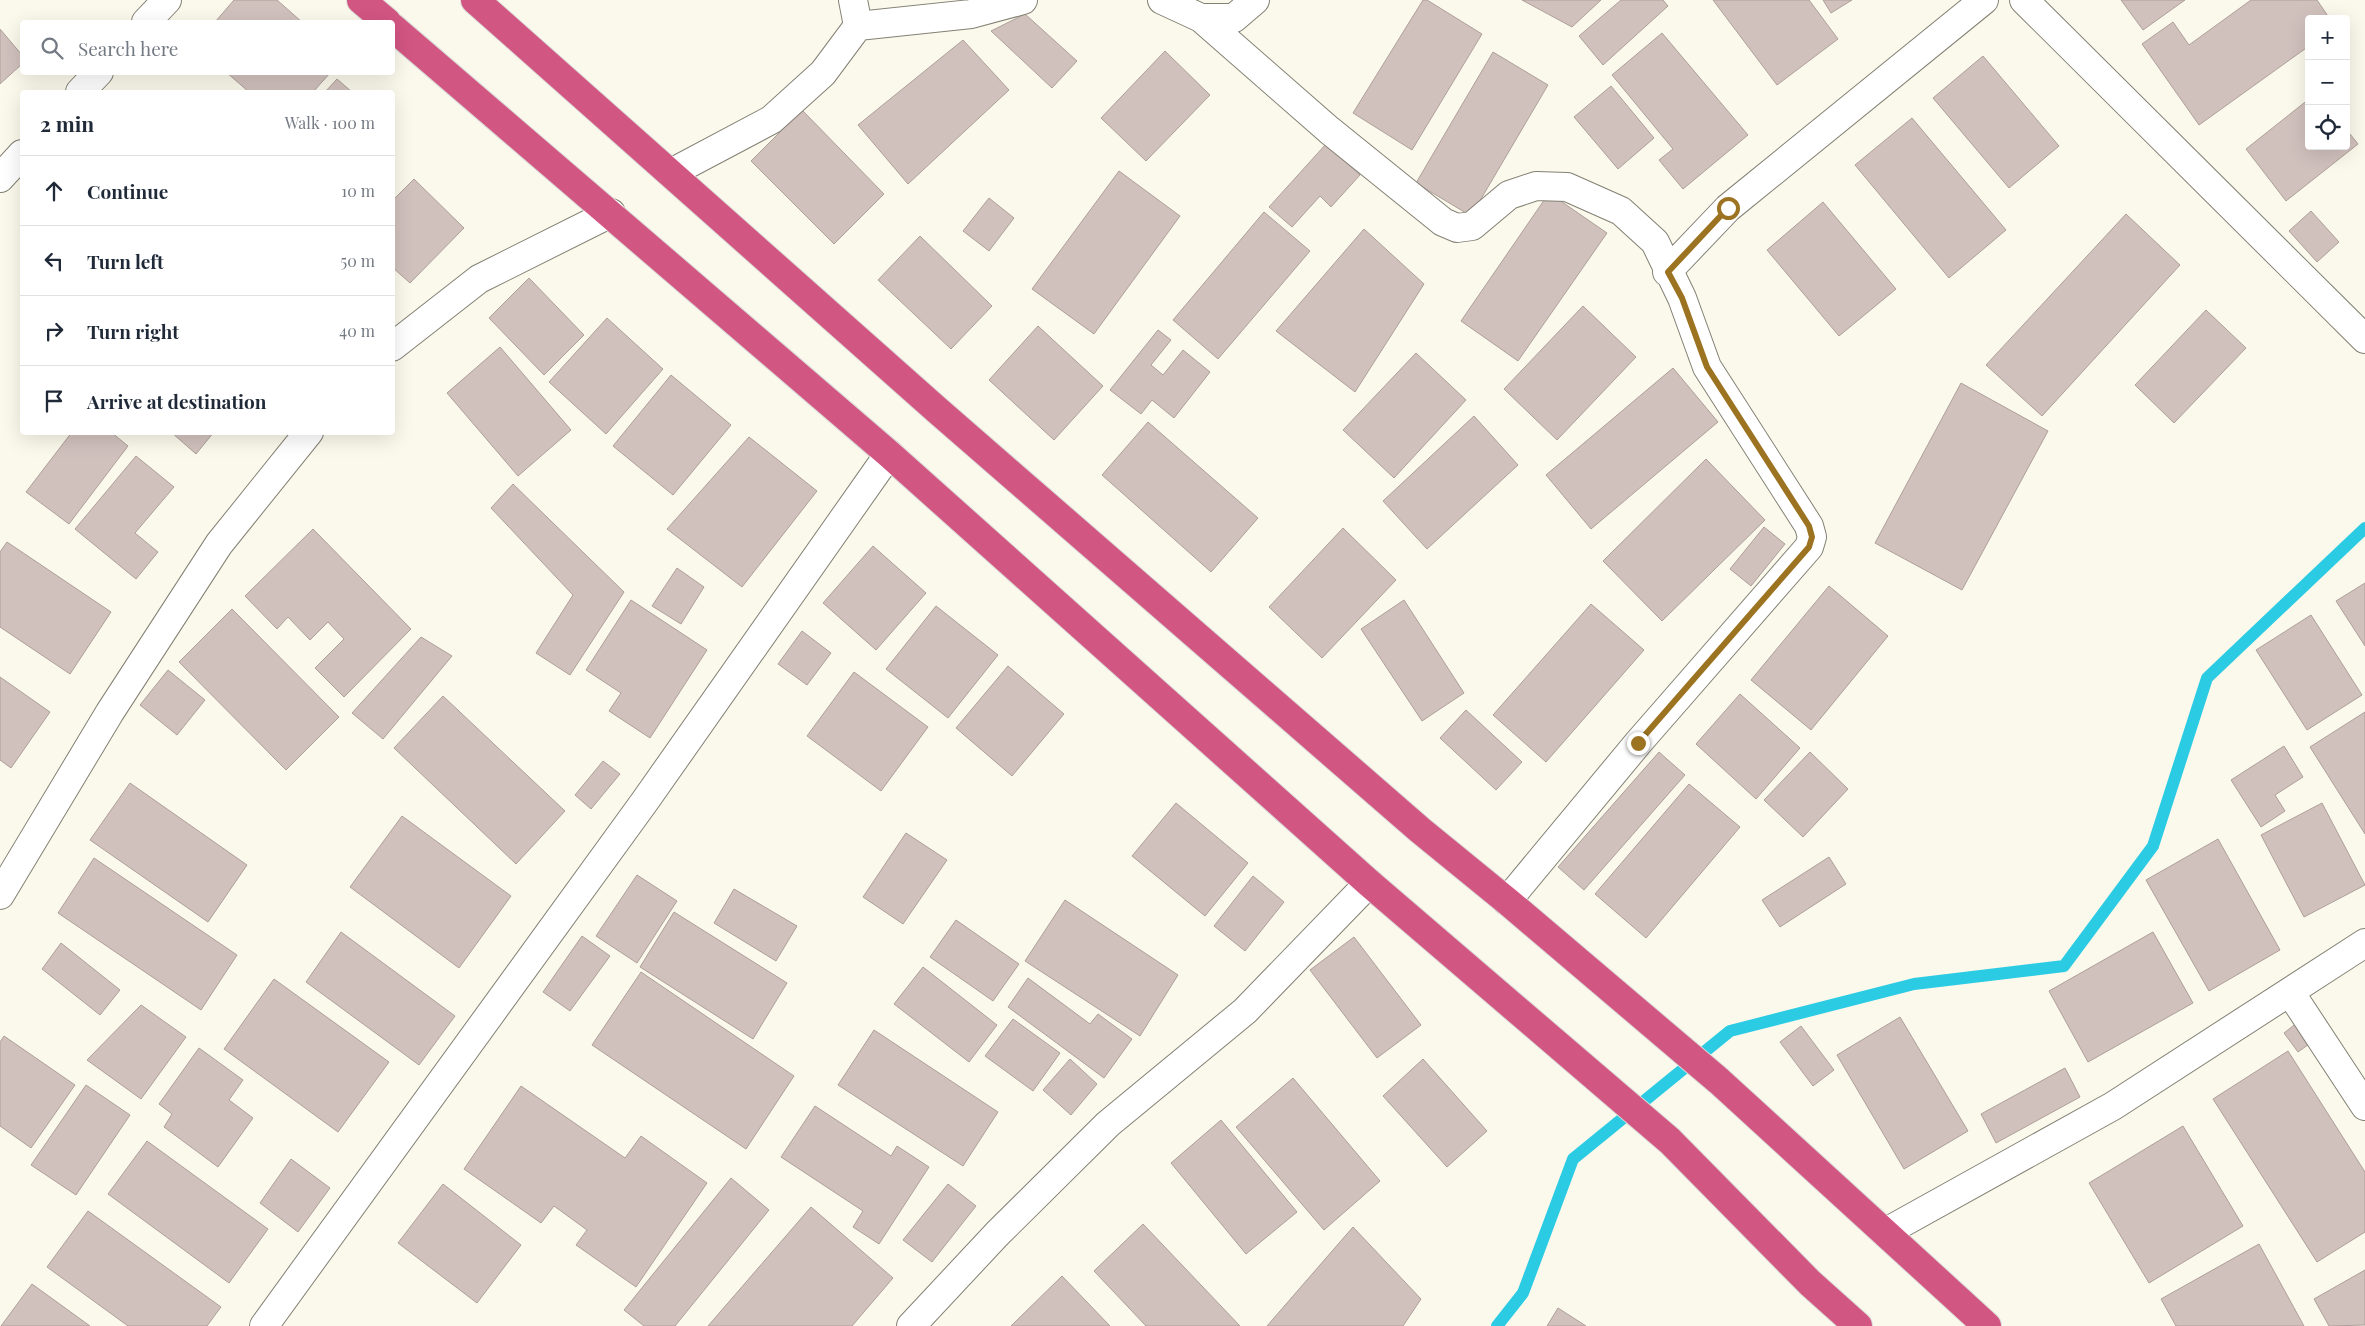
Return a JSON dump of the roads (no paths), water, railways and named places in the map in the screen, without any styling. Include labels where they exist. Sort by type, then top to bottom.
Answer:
[{"type":"highway","points":[[361,0],[385,20]]},
{"type":"highway","points":[[475,0],[937,410],[1420,830],[1719,1081],[1987,1326]]},
{"type":"highway","points":[[395,30],[611,213],[889,454],[1370,883],[1608,1090],[1670,1141],[1810,1283],[1858,1326]]},
{"type":"street","points":[[148,20],[167,0]]},
{"type":"street","points":[[671,173],[771,120],[823,74],[856,13],[971,14],[1023,0]]},
{"type":"street","points":[[1162,0],[1201,18],[1329,130],[1443,222],[1458,228],[1472,226],[1509,195],[1536,186],[1567,187],[1621,211],[1655,242],[1682,298],[1707,367],[1809,526],[1812,537],[1809,547],[1638,743],[1506,901]]},
{"type":"street","points":[[1201,18],[1234,18],[1255,0]]},
{"type":"street","points":[[1668,272],[1728,208],[1984,0]]},
{"type":"street","points":[[2024,0],[2356,330]]},
{"type":"street","points":[[82,90],[96,75]]},
{"type":"street","points":[[0,178],[20,156]]},
{"type":"street","points":[[395,344],[479,280],[611,213]]},
{"type":"street","points":[[0,895],[110,712],[219,544],[307,435]]},
{"type":"street","points":[[264,1326],[645,802],[889,454]]},
{"type":"street","points":[[911,1326],[997,1234],[1108,1124],[1245,1011],[1370,883]]},
{"type":"street","points":[[1886,1232],[2113,1106],[2365,943]]},
{"type":"street","points":[[2290,992],[2365,1106]]},
{"type":"waterway","points":[[1497,1326],[1523,1293],[1573,1159],[1730,1031],[1914,984],[2064,966],[2153,846],[2207,678],[2365,528]]}]
